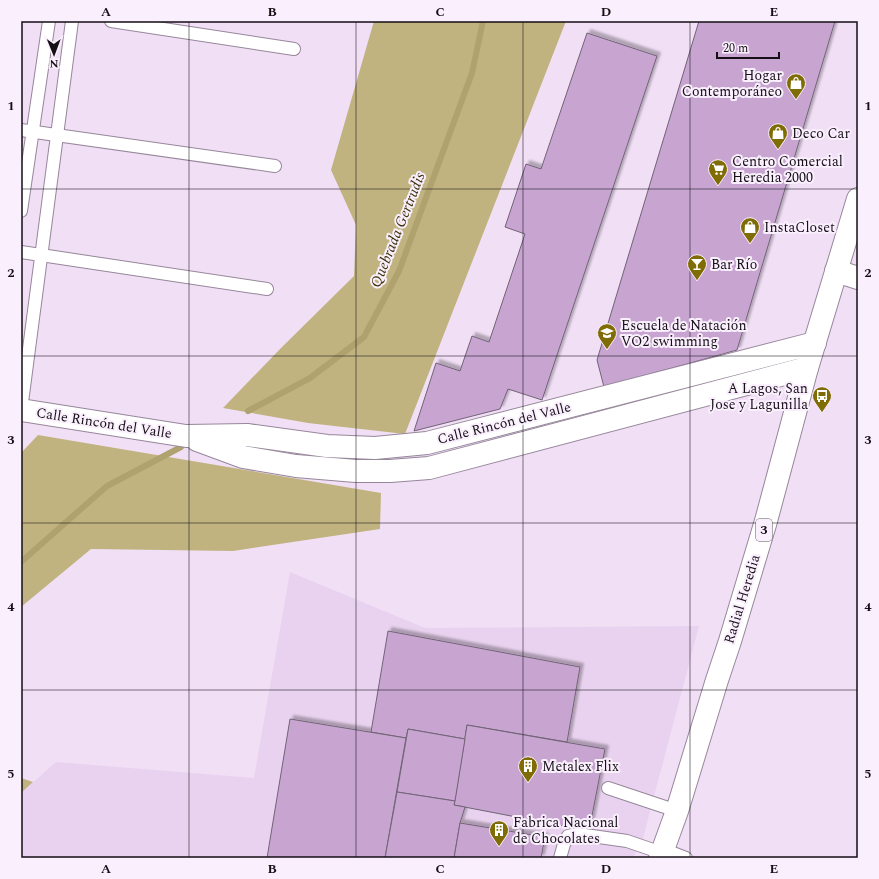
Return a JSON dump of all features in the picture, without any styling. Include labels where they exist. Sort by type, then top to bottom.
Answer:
[{"type":"street","name":"Radial Heredia","points":[[662,853],[677,811],[716,680],[730,641],[766,520],[807,368],[858,199]]},
{"type":"street","points":[[836,271],[858,278]]},
{"type":"street","name":"Calle Rincón del Valle","points":[[21,410],[186,436],[247,435],[326,446],[376,448],[427,443],[815,343]]},
{"type":"street","name":"Calle Rincón del Valle","points":[[186,436],[243,457],[296,466],[356,471],[390,471],[429,468],[807,368]]},
{"type":"lane","points":[[21,211],[27,131],[50,21]]},
{"type":"lane","points":[[21,410],[72,21]]},
{"type":"lane","points":[[111,21],[294,49]]},
{"type":"lane","points":[[27,131],[275,166]]},
{"type":"lane","points":[[21,252],[267,289]]},
{"type":"lane","points":[[608,788],[677,811]]},
{"type":"lane","points":[[560,858],[568,836],[578,834],[627,841],[662,853],[686,858]]},
{"type":"shaded area","points":[[374,21],[566,21],[405,434],[308,423],[223,408],[354,276],[356,225],[331,170]]},
{"type":"shaded area","points":[[38,435],[381,493],[380,529],[233,551],[91,549],[21,607],[21,453]]},
{"type":"shaded area","points":[[290,572],[425,628],[699,626],[643,838],[633,858],[21,858],[21,793],[56,762],[254,778]]},
{"type":"shaded area","points":[[21,778],[33,782],[21,793]]},
{"type":"building","name":"Centro Comercial Heredia 2000","points":[[699,21],[835,21],[737,350],[604,387],[597,360]]},
{"type":"building","points":[[587,33],[657,56],[542,400],[508,389],[500,409],[414,431],[436,363],[460,371],[472,336],[489,342],[525,234],[505,227],[526,164],[541,169]]},
{"type":"building","points":[[388,631],[580,667],[567,742],[467,725],[465,739],[408,729],[406,738],[371,732]]},
{"type":"building","points":[[290,719],[406,738],[385,858],[267,858]]},
{"type":"building","name":"Metalex Flix","points":[[467,725],[605,749],[589,831],[454,805]]},
{"type":"building","points":[[408,729],[465,739],[455,801],[397,792]]},
{"type":"building","points":[[397,792],[455,801],[454,805],[465,807],[460,823],[454,858],[385,858]]},
{"type":"building","name":"Fabrica Nacional de Chocolates","points":[[460,823],[545,837],[541,858],[454,858]]},
{"type":"waterway","name":"Quebrada Gertrudis","points":[[248,411],[310,378],[364,337],[399,271],[472,73],[483,21]]},
{"type":"waterway","name":"Quebrada Gertrudis","points":[[21,562],[107,486],[181,447]]},
{"type":"place","name":"Hogar Contemporáneo","points":[[796,100]]},
{"type":"place","name":"Deco Car","points":[[778,150]]},
{"type":"place","name":"Centro Comercial Heredia 2000","points":[[718,186]]},
{"type":"place","name":"InstaCloset","points":[[750,244]]},
{"type":"place","name":"Bar Río","points":[[697,281]]},
{"type":"place","name":"Escuela de Natación VO2 swimming","points":[[607,350]]},
{"type":"place","name":"A Lagos, San Jose y Lagunilla","points":[[822,413]]},
{"type":"place","name":"Metalex Flix","points":[[528,783]]},
{"type":"place","name":"Fabrica Nacional de Chocolates","points":[[499,847]]}]
